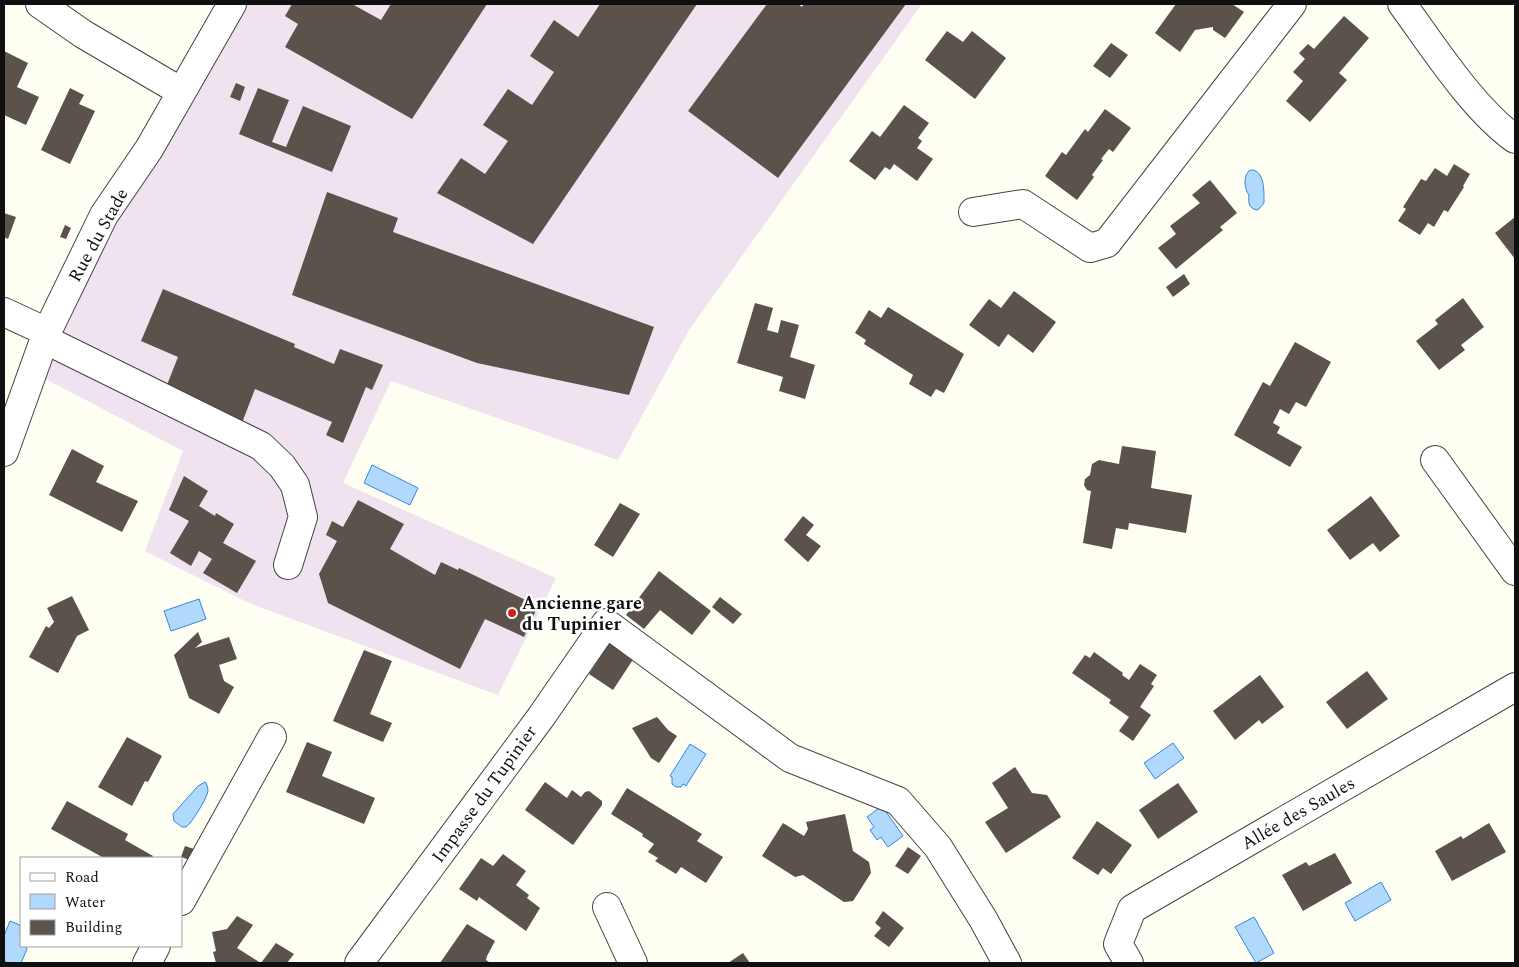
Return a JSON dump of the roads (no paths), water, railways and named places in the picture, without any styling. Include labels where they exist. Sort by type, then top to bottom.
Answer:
[{"type":"street","points":[[40,4],[83,34],[180,91]]},
{"type":"street","name":"Rue du Stade","points":[[4,452],[46,336],[104,215],[148,149],[232,4]]},
{"type":"street","points":[[973,212],[1023,204],[1090,248],[1107,243],[1292,4]]},
{"type":"street","points":[[1402,4],[1457,78],[1482,108],[1514,136]]},
{"type":"street","points":[[4,312],[46,336],[261,446],[282,466],[295,485],[303,517],[288,565]]},
{"type":"street","points":[[1435,460],[1515,570]]},
{"type":"street","name":"Impasse du Tupinier","points":[[359,963],[536,724],[606,624],[790,758],[898,801],[938,848],[983,919],[1004,962]]},
{"type":"street","name":"Allée des Saules","points":[[1129,963],[1118,944],[1132,909],[1515,688]]},
{"type":"street","points":[[182,899],[272,737]]},
{"type":"street","points":[[607,907],[633,963]]},
{"type":"street","points":[[147,963],[155,947]]},
{"type":"water","points":[[1250,170],[1259,173],[1263,182],[1264,203],[1258,210],[1250,205],[1249,195],[1245,186],[1246,175]]},
{"type":"water","points":[[372,465],[418,488],[410,505],[364,483]]},
{"type":"water","points":[[199,599],[206,619],[171,631],[164,611]]},
{"type":"water","points":[[1173,743],[1184,758],[1155,779],[1144,763]]},
{"type":"water","points":[[690,744],[706,754],[686,786],[683,784],[681,787],[676,787],[672,784],[672,777],[670,776]]},
{"type":"water","points":[[205,782],[208,791],[205,799],[189,825],[182,827],[174,821],[173,814],[198,786]]},
{"type":"water","points":[[882,806],[903,836],[888,847],[881,837],[877,840],[870,830],[874,827],[867,817]]},
{"type":"water","points":[[1381,882],[1391,900],[1355,921],[1345,903]]},
{"type":"water","points":[[1254,917],[1274,953],[1256,963],[1235,927]]},
{"type":"water","points":[[10,921],[20,925],[20,947],[26,947],[27,949],[21,963],[8,963],[4,961],[4,936]]},
{"type":"place","name":"Ancienne gare du Tupinier","points":[[512,613]]}]
